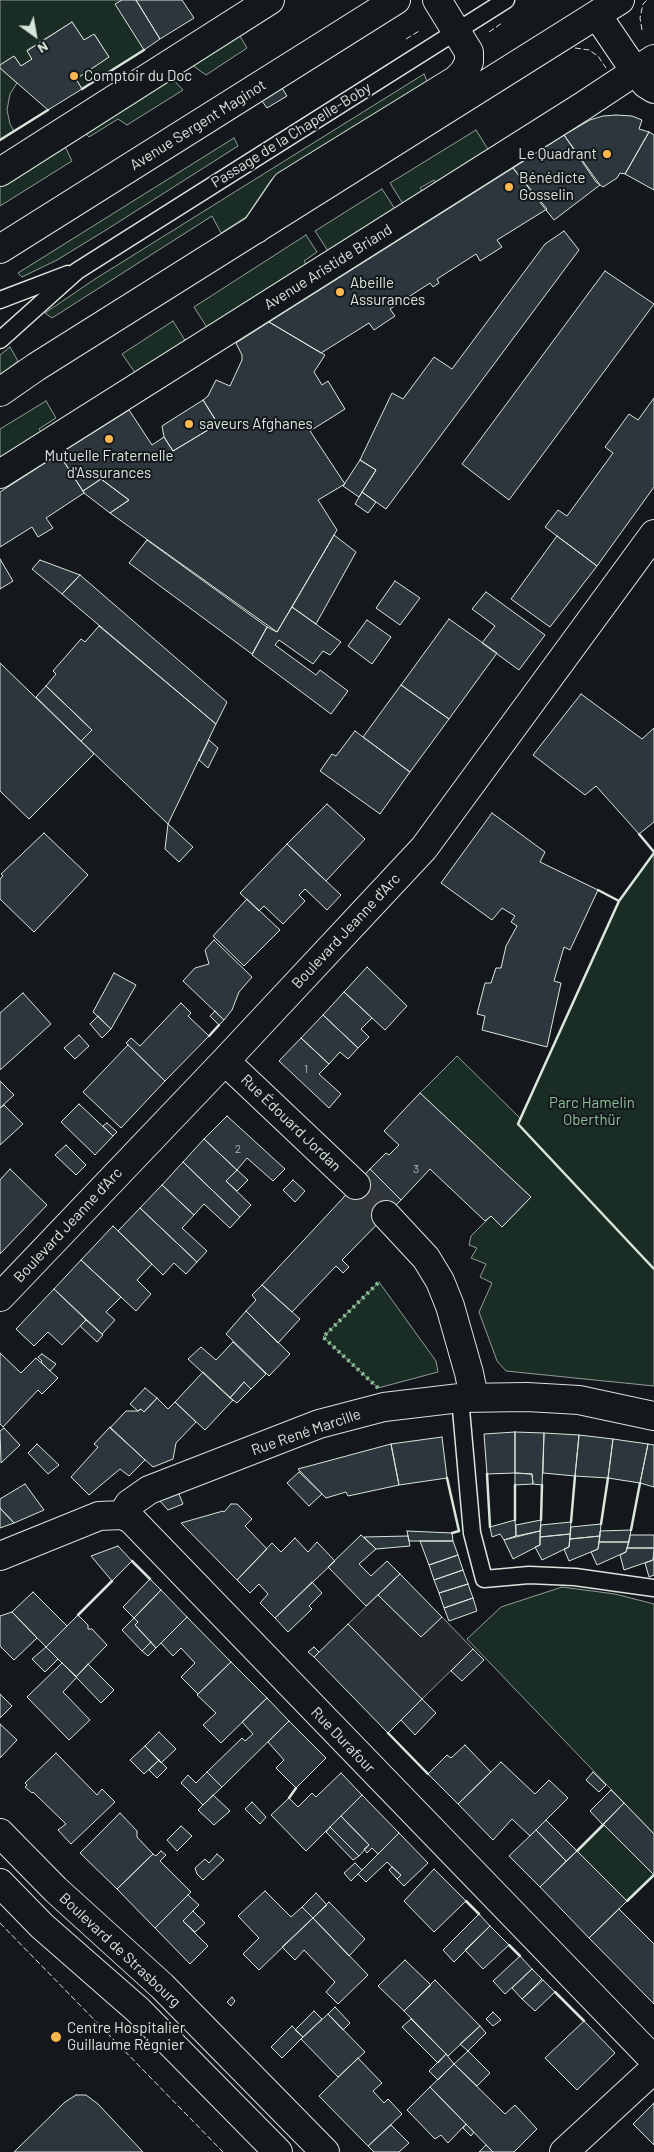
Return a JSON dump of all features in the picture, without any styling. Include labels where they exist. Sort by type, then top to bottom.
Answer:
[{"type":"street","points":[[0,172],[270,0]]},
{"type":"street","name":"Avenue Sergent Maginot","points":[[0,249],[396,0]]},
{"type":"street","points":[[256,229],[286,186],[456,80],[469,62],[469,52],[437,0]]},
{"type":"street","points":[[0,392],[36,367],[620,0]]},
{"type":"street","points":[[597,15],[648,73]]},
{"type":"street","name":"Avenue Aristide Briand","points":[[0,474],[574,112],[648,73]]},
{"type":"street","name":"Boulevard Jeanne d'Arc","points":[[0,1297],[226,1061],[424,848],[654,534]]},
{"type":"street","name":"Rue Édouard Jordan","points":[[226,1061],[356,1185]]},
{"type":"street","points":[[386,1215],[426,1258],[440,1281],[453,1316],[469,1373],[467,1398]]},
{"type":"street","name":"Rue René Marcille","points":[[122,1515],[129,1504],[149,1490],[319,1424],[384,1407],[467,1398],[579,1400],[654,1416]]},
{"type":"street","points":[[0,1556],[99,1516],[122,1515]]},
{"type":"street","name":"Rue Durafour","points":[[122,1515],[138,1525],[572,1978],[654,2060]]},
{"type":"street","name":"Boulevard de Strasbourg","points":[[0,1833],[56,1890],[162,1986],[325,2152]]},
{"type":"street","points":[[0,1884],[42,1926],[138,2010],[278,2152]]},
{"type":"street","points":[[564,2152],[654,2069]]},
{"type":"lane","name":"Passage de la Chapelle-Boby","points":[[77,271],[506,0]]},
{"type":"lane","points":[[0,300],[77,271]]},
{"type":"lane","points":[[0,340],[77,271]]},
{"type":"lane","points":[[467,1398],[472,1533],[484,1579],[529,1575],[575,1578],[654,1588]]},
{"type":"green space","points":[[0,0],[122,0],[144,50],[82,89],[76,79],[109,57],[95,35],[84,40],[72,22],[27,50],[32,59],[21,66],[14,56],[0,65]]},
{"type":"green space","points":[[235,28],[247,48],[206,75],[185,60]]},
{"type":"green space","points":[[0,68],[17,83],[10,94],[7,110],[10,124],[14,131],[0,140]]},
{"type":"green space","points":[[166,72],[183,90],[127,125],[118,119],[89,137],[80,127]]},
{"type":"green space","points":[[424,74],[427,81],[271,180],[246,217],[221,233],[212,216],[52,318],[45,313],[95,279]]},
{"type":"green space","points":[[476,130],[489,151],[436,183],[434,180],[420,188],[423,192],[403,204],[390,183]]},
{"type":"green space","points":[[61,138],[72,161],[0,206],[0,177]]},
{"type":"green space","points":[[234,138],[238,146],[106,230],[57,260],[22,277],[18,273]]},
{"type":"green space","points":[[382,189],[395,209],[328,251],[315,231]]},
{"type":"green space","points":[[306,235],[317,252],[304,261],[307,266],[208,329],[194,307]]},
{"type":"green space","points":[[173,321],[186,342],[136,374],[122,354]]},
{"type":"green space","points":[[10,347],[18,361],[0,375],[0,355]]},
{"type":"green space","points":[[46,401],[56,418],[39,429],[42,433],[0,460],[0,429]]},
{"type":"green space","name":"Parc Hamelin Oberthür","points":[[654,853],[654,1386],[506,1371],[497,1361],[479,1312],[492,1283],[480,1277],[486,1264],[471,1258],[477,1248],[469,1245],[471,1236],[491,1216],[502,1227],[531,1197],[420,1093],[457,1056],[520,1118],[619,901]]},
{"type":"green space","points":[[379,1282],[436,1361],[438,1372],[378,1388],[323,1337]]},
{"type":"green space","points":[[562,1587],[615,1594],[654,1604],[654,1834],[467,1639],[501,1607]]},
{"type":"green space","points":[[603,1824],[654,1875],[627,1901],[577,1851]]},
{"type":"shaded area","points":[[378,1595],[421,1637],[442,1617],[473,1649],[422,1699],[348,1624]]},
{"type":"building","points":[[122,0],[136,0],[160,39],[144,50],[115,4]]},
{"type":"building","points":[[136,0],[182,0],[194,18],[160,39]]},
{"type":"building","points":[[72,22],[84,40],[94,34],[109,57],[76,79],[82,89],[48,110],[0,68],[0,65],[14,56],[21,66],[32,59],[27,51]]},
{"type":"building","points":[[282,88],[287,96],[267,108],[262,101]]},
{"type":"building","name":"Le Quadrant","points":[[616,115],[632,116],[642,120],[639,129],[649,132],[625,174],[620,173],[617,178],[603,187],[596,182],[564,135],[590,120]]},
{"type":"building","points":[[649,132],[654,135],[654,190],[625,174]]},
{"type":"building","points":[[564,135],[600,185],[554,220],[513,168]]},
{"type":"building","points":[[513,168],[547,209],[497,240],[502,247],[480,261],[476,254],[437,279],[439,283],[433,287],[430,283],[390,309],[395,316],[374,330],[369,323],[321,353],[269,322]]},
{"type":"building","points":[[564,231],[579,250],[386,509],[362,492],[376,470],[360,460],[392,393],[403,399],[434,357],[452,369],[545,244]]},
{"type":"building","points":[[605,271],[654,304],[509,500],[462,464]]},
{"type":"building","points":[[269,322],[325,355],[314,372],[322,385],[328,381],[345,409],[310,431],[345,484],[318,500],[337,530],[277,632],[110,513],[129,500],[101,479],[83,491],[59,454],[129,410],[152,445],[164,437],[173,451],[218,424],[203,400],[208,396],[216,380],[230,386],[242,360],[242,355],[236,343]]},
{"type":"building","points":[[654,398],[654,487],[597,566],[545,527],[558,510],[567,516],[613,453],[605,447],[629,414],[638,420]]},
{"type":"building","points":[[203,400],[218,424],[173,451],[164,437],[162,426]]},
{"type":"building","points":[[59,454],[84,493],[46,518],[53,528],[38,537],[32,527],[0,547],[0,492]]},
{"type":"building","points":[[360,460],[376,470],[359,497],[343,486]]},
{"type":"building","points":[[101,479],[129,500],[110,513],[83,491]]},
{"type":"building","points":[[362,492],[376,502],[368,513],[355,504]]},
{"type":"building","points":[[334,535],[356,552],[316,624],[292,607]]},
{"type":"building","points":[[557,536],[597,566],[550,627],[511,599]]},
{"type":"building","points":[[147,540],[267,627],[252,654],[129,563]]},
{"type":"building","points":[[0,559],[13,581],[0,589]]},
{"type":"building","points":[[40,560],[80,575],[62,594],[32,569]]},
{"type":"building","points":[[80,575],[227,702],[216,724],[62,594]]},
{"type":"building","points":[[395,581],[420,598],[400,625],[376,608]]},
{"type":"building","points":[[486,592],[545,635],[519,670],[482,643],[495,626],[472,609]]},
{"type":"building","points":[[292,607],[341,642],[330,655],[323,651],[313,664],[279,640],[275,645],[316,675],[320,670],[348,691],[331,714],[252,655],[267,627],[277,632]]},
{"type":"building","points":[[449,619],[497,653],[449,719],[401,685]]},
{"type":"building","points":[[367,620],[391,637],[372,664],[348,646]]},
{"type":"building","points":[[99,626],[216,724],[168,824],[81,741],[92,730],[46,686],[56,674],[53,671],[81,639],[85,642]]},
{"type":"building","points":[[0,663],[94,754],[29,819],[0,791]]},
{"type":"building","points":[[401,685],[449,719],[410,772],[363,737]]},
{"type":"building","points":[[46,686],[92,730],[81,741],[36,697]]},
{"type":"building","points":[[581,694],[642,739],[654,728],[654,822],[639,834],[596,786],[585,795],[533,755]]},
{"type":"building","points":[[355,731],[410,772],[380,814],[320,771],[332,754],[336,756]]},
{"type":"building","points":[[209,740],[218,748],[208,768],[199,760]]},
{"type":"building","points":[[327,804],[365,839],[326,881],[287,844]]},
{"type":"building","points":[[492,813],[545,852],[540,862],[598,890],[570,950],[564,947],[554,981],[561,983],[547,1047],[482,1030],[485,1016],[477,1014],[485,983],[491,983],[496,968],[501,968],[506,946],[517,926],[511,922],[515,916],[502,908],[492,920],[441,883]]},
{"type":"building","points":[[168,824],[193,847],[179,862],[165,849]]},
{"type":"building","points":[[44,833],[88,875],[34,932],[0,899],[0,879],[3,876],[1,874]]},
{"type":"building","points":[[287,844],[341,895],[327,910],[305,889],[299,895],[305,901],[283,924],[264,906],[259,911],[240,893]]},
{"type":"building","points":[[247,899],[280,930],[244,966],[213,936]]},
{"type":"building","points":[[214,940],[252,977],[239,992],[232,1010],[224,1020],[183,981],[195,968],[209,964],[205,950]]},
{"type":"building","points":[[367,967],[407,1006],[385,1030],[344,992]]},
{"type":"building","points":[[114,973],[136,985],[111,1029],[93,1012]]},
{"type":"building","points":[[344,992],[372,1018],[361,1029],[369,1037],[358,1048],[323,1015]]},
{"type":"building","points":[[23,993],[51,1024],[0,1070],[0,1013]]},
{"type":"building","points":[[181,1003],[191,1013],[188,1016],[209,1036],[165,1081],[126,1043],[131,1038],[140,1046]]},
{"type":"building","points":[[215,1011],[224,1020],[219,1025],[210,1016]]},
{"type":"building","points":[[323,1015],[358,1048],[348,1059],[340,1052],[329,1064],[301,1038]]},
{"type":"building","points":[[98,1016],[111,1029],[102,1038],[90,1024]]},
{"type":"building","points":[[79,1035],[89,1046],[75,1059],[64,1048]]},
{"type":"building","points":[[301,1038],[329,1064],[319,1074],[341,1094],[329,1108],[279,1061]]},
{"type":"building","points":[[128,1045],[165,1081],[121,1128],[83,1092]]},
{"type":"building","points":[[0,1081],[14,1095],[0,1108]]},
{"type":"building","points":[[420,1093],[531,1197],[502,1227],[491,1216],[485,1221],[430,1169],[401,1200],[370,1169],[386,1153],[389,1155],[399,1145],[384,1131]]},
{"type":"building","points":[[79,1104],[113,1136],[95,1155],[61,1122]]},
{"type":"building","points":[[4,1105],[23,1124],[0,1145],[0,1108]]},
{"type":"building","points":[[227,1116],[285,1169],[273,1181],[247,1158],[237,1170],[204,1139]]},
{"type":"building","points":[[107,1123],[117,1132],[113,1136],[103,1126]]},
{"type":"building","points":[[204,1139],[237,1170],[226,1181],[251,1205],[240,1217],[183,1162]]},
{"type":"building","points":[[66,1145],[86,1165],[76,1175],[55,1155]]},
{"type":"building","points":[[183,1162],[240,1217],[230,1228],[204,1204],[194,1215],[162,1185]]},
{"type":"building","points":[[10,1169],[47,1205],[0,1254],[0,1180]]},
{"type":"building","points":[[370,1169],[401,1200],[342,1260],[349,1267],[343,1273],[336,1266],[292,1312],[262,1285]]},
{"type":"building","points":[[237,1170],[248,1180],[237,1191],[226,1181]]},
{"type":"building","points":[[293,1180],[305,1191],[295,1202],[283,1190]]},
{"type":"building","points":[[162,1185],[194,1215],[182,1228],[207,1251],[197,1262],[140,1208]]},
{"type":"building","points":[[140,1208],[197,1262],[186,1274],[174,1263],[163,1275],[118,1231]]},
{"type":"building","points":[[113,1226],[152,1264],[137,1280],[151,1294],[136,1311],[81,1260]]},
{"type":"building","points":[[81,1260],[121,1297],[106,1312],[115,1320],[102,1334],[54,1289]]},
{"type":"building","points":[[262,1285],[300,1319],[278,1343],[246,1311],[256,1300],[252,1295]]},
{"type":"building","points":[[54,1289],[86,1320],[62,1345],[48,1332],[34,1346],[16,1329]]},
{"type":"building","points":[[246,1311],[290,1354],[269,1376],[226,1334]]},
{"type":"building","points":[[86,1320],[103,1335],[97,1342],[80,1326]]},
{"type":"building","points":[[233,1342],[266,1374],[251,1389],[244,1382],[230,1398],[188,1359],[201,1347],[216,1360]]},
{"type":"building","points":[[0,1353],[21,1373],[36,1358],[58,1378],[42,1394],[38,1390],[3,1427],[0,1424]]},
{"type":"building","points":[[42,1354],[56,1364],[50,1371],[38,1357]]},
{"type":"building","points":[[203,1372],[233,1400],[205,1430],[175,1402]]},
{"type":"building","points":[[244,1382],[251,1389],[237,1403],[230,1398]]},
{"type":"building","points":[[145,1388],[157,1398],[144,1412],[141,1409],[138,1411],[130,1404]]},
{"type":"building","points":[[157,1398],[168,1409],[175,1402],[196,1422],[176,1443],[173,1459],[153,1467],[110,1428],[126,1411],[138,1411],[141,1409],[144,1412]]},
{"type":"building","points":[[110,1427],[145,1460],[129,1476],[120,1469],[89,1495],[71,1477],[98,1447],[94,1444]]},
{"type":"building","points":[[4,1428],[20,1445],[1,1463],[0,1431]]},
{"type":"building","points":[[515,1432],[544,1433],[542,1485],[533,1484],[532,1474],[515,1473]]},
{"type":"building","points":[[515,1432],[515,1473],[487,1474],[484,1434]]},
{"type":"building","points":[[544,1433],[579,1435],[575,1476],[543,1473]]},
{"type":"building","points":[[579,1435],[613,1439],[608,1478],[575,1476]]},
{"type":"building","points":[[442,1437],[447,1478],[399,1485],[391,1444]]},
{"type":"building","points":[[613,1439],[648,1444],[640,1483],[608,1478]]},
{"type":"building","points":[[37,1444],[59,1465],[48,1474],[28,1453]]},
{"type":"building","points":[[391,1444],[399,1485],[348,1496],[346,1492],[326,1498],[298,1469]]},
{"type":"building","points":[[648,1444],[654,1445],[654,1487],[640,1483]]},
{"type":"building","points":[[299,1472],[322,1494],[309,1506],[287,1483]]},
{"type":"building","points":[[515,1473],[532,1474],[533,1484],[515,1485]]},
{"type":"building","points":[[25,1484],[44,1510],[14,1523],[0,1508],[0,1499]]},
{"type":"building","points":[[179,1494],[183,1504],[168,1510],[159,1500]]},
{"type":"building","points":[[231,1504],[237,1504],[252,1519],[245,1526],[267,1549],[237,1580],[181,1523],[224,1512]]},
{"type":"building","points":[[0,1508],[14,1523],[0,1528]]},
{"type":"building","points":[[515,1520],[516,1536],[504,1540],[500,1534],[492,1537],[490,1527]]},
{"type":"building","points":[[541,1520],[540,1531],[516,1536],[516,1525]]},
{"type":"building","points":[[571,1522],[570,1534],[540,1537],[541,1525]]},
{"type":"building","points":[[601,1524],[600,1536],[570,1539],[571,1527]]},
{"type":"building","points":[[631,1530],[629,1542],[599,1542],[600,1531]]},
{"type":"building","points":[[407,1531],[452,1533],[453,1541],[409,1541]]},
{"type":"building","points":[[540,1531],[540,1545],[513,1559],[504,1540]]},
{"type":"building","points":[[570,1534],[569,1547],[542,1560],[535,1547],[540,1545],[540,1537]]},
{"type":"building","points":[[361,1535],[376,1549],[359,1564],[371,1576],[387,1561],[400,1574],[366,1606],[328,1567]]},
{"type":"building","points":[[630,1535],[654,1535],[654,1548],[627,1548]]},
{"type":"building","points":[[408,1536],[410,1546],[376,1549],[364,1537]]},
{"type":"building","points":[[600,1536],[598,1549],[569,1561],[564,1549],[569,1547],[570,1539]]},
{"type":"building","points":[[295,1538],[308,1552],[317,1542],[335,1561],[275,1618],[260,1603],[268,1594],[259,1584],[250,1593],[237,1580],[272,1543],[281,1552]]},
{"type":"building","points":[[420,1541],[453,1541],[458,1555],[429,1565]]},
{"type":"building","points":[[599,1542],[629,1542],[626,1552],[597,1565],[591,1552],[598,1549]]},
{"type":"building","points":[[118,1546],[132,1561],[112,1581],[91,1556]]},
{"type":"building","points":[[627,1548],[654,1548],[653,1560],[624,1570],[620,1555],[626,1552]]},
{"type":"building","points":[[458,1555],[463,1570],[434,1580],[429,1565]]},
{"type":"building","points":[[654,1557],[654,1575],[649,1577],[645,1563],[653,1560]]},
{"type":"building","points":[[463,1570],[468,1584],[439,1593],[434,1580]]},
{"type":"building","points":[[400,1574],[442,1617],[421,1637],[378,1595]]},
{"type":"building","points":[[150,1579],[161,1590],[134,1618],[123,1607]]},
{"type":"building","points":[[312,1582],[322,1593],[309,1606],[312,1609],[288,1632],[275,1618]]},
{"type":"building","points":[[468,1584],[473,1598],[444,1608],[439,1593]]},
{"type":"building","points":[[161,1590],[187,1617],[156,1648],[135,1625],[138,1622],[134,1618]]},
{"type":"building","points":[[33,1592],[67,1626],[46,1647],[12,1612]]},
{"type":"building","points":[[473,1598],[477,1611],[449,1621],[444,1608]]},
{"type":"building","points":[[12,1612],[37,1638],[14,1660],[0,1646],[0,1616]]},
{"type":"building","points":[[78,1615],[88,1625],[88,1629],[92,1629],[107,1645],[76,1677],[46,1647]]},
{"type":"building","points":[[187,1617],[231,1662],[198,1694],[181,1677],[195,1663],[181,1648],[173,1656],[161,1643]]},
{"type":"building","points":[[134,1618],[138,1622],[135,1625],[151,1642],[142,1651],[122,1630]]},
{"type":"building","points":[[348,1624],[422,1699],[388,1733],[314,1657]]},
{"type":"building","points":[[151,1642],[156,1648],[148,1656],[142,1651]]},
{"type":"building","points":[[46,1647],[58,1659],[45,1672],[32,1659]]},
{"type":"building","points":[[314,1647],[319,1652],[314,1657],[308,1652]]},
{"type":"building","points":[[473,1649],[484,1660],[462,1681],[451,1671]]},
{"type":"building","points":[[231,1662],[267,1698],[221,1743],[203,1725],[216,1713],[197,1695]]},
{"type":"building","points":[[62,1663],[77,1677],[63,1692],[90,1720],[69,1740],[27,1697]]},
{"type":"building","points":[[88,1664],[114,1690],[101,1703],[76,1677]]},
{"type":"building","points":[[0,1694],[12,1706],[0,1718]]},
{"type":"building","points":[[267,1698],[289,1721],[222,1787],[207,1772],[242,1738],[245,1741],[253,1734],[242,1722]]},
{"type":"building","points":[[422,1699],[436,1713],[415,1735],[401,1720]]},
{"type":"building","points":[[289,1721],[326,1758],[296,1788],[276,1768],[284,1760],[268,1742]]},
{"type":"building","points":[[0,1724],[17,1740],[0,1758]]},
{"type":"building","points":[[159,1732],[176,1749],[161,1763],[145,1746]]},
{"type":"building","points":[[465,1745],[491,1772],[458,1804],[428,1774],[447,1755],[451,1758]]},
{"type":"building","points":[[145,1746],[159,1760],[144,1774],[130,1760]]},
{"type":"building","points":[[56,1753],[97,1795],[102,1789],[115,1802],[71,1844],[58,1830],[66,1824],[33,1792],[25,1787],[27,1785],[25,1783]]},
{"type":"building","points":[[159,1760],[167,1768],[157,1778],[149,1770]]},
{"type":"building","points":[[501,1762],[535,1794],[549,1780],[568,1798],[530,1836],[512,1819],[493,1840],[458,1804]]},
{"type":"building","points":[[207,1772],[222,1787],[203,1805],[181,1783],[188,1775],[196,1783]]},
{"type":"building","points":[[593,1772],[606,1785],[599,1792],[586,1780]]},
{"type":"building","points":[[341,1773],[362,1795],[306,1851],[271,1815],[289,1798],[298,1807],[312,1793],[316,1797]]},
{"type":"building","points":[[611,1790],[624,1803],[603,1825],[590,1811]]},
{"type":"building","points":[[213,1795],[230,1811],[214,1825],[198,1810]]},
{"type":"building","points":[[362,1795],[399,1833],[378,1854],[372,1848],[367,1853],[364,1849],[369,1845],[341,1816]]},
{"type":"building","points":[[252,1802],[266,1817],[260,1824],[245,1809]]},
{"type":"building","points":[[624,1803],[654,1834],[654,1875],[603,1824]]},
{"type":"building","points":[[120,1813],[137,1831],[137,1837],[153,1854],[117,1889],[80,1853]]},
{"type":"building","points":[[341,1816],[369,1845],[359,1856],[330,1827]]},
{"type":"building","points":[[546,1820],[577,1851],[566,1861],[536,1830]]},
{"type":"building","points":[[181,1826],[192,1836],[177,1851],[167,1840]]},
{"type":"building","points":[[330,1827],[359,1856],[353,1860],[326,1832]]},
{"type":"building","points":[[536,1830],[566,1861],[540,1887],[509,1856]]},
{"type":"building","points":[[399,1833],[428,1863],[404,1886],[397,1879],[401,1875],[387,1862],[366,1882],[358,1874]]},
{"type":"building","points":[[161,1851],[166,1855],[160,1861],[191,1892],[155,1928],[117,1889],[153,1854],[156,1856]]},
{"type":"building","points":[[577,1851],[627,1901],[589,1938],[540,1887]]},
{"type":"building","points":[[217,1854],[224,1860],[203,1880],[197,1874],[195,1868],[205,1859],[209,1863]]},
{"type":"building","points":[[355,1863],[362,1870],[351,1881],[344,1873]]},
{"type":"building","points":[[392,1867],[401,1875],[397,1879],[389,1870]]},
{"type":"building","points":[[434,1869],[466,1901],[434,1932],[404,1901]]},
{"type":"building","points":[[265,1891],[291,1917],[302,1907],[313,1918],[259,1970],[243,1954],[259,1938],[238,1916]]},
{"type":"building","points":[[316,1893],[327,1905],[313,1918],[302,1907]]},
{"type":"building","points":[[188,1895],[199,1905],[183,1921],[208,1946],[190,1964],[155,1928]]},
{"type":"building","points":[[329,1902],[365,1939],[349,1956],[313,1918]]},
{"type":"building","points":[[619,1909],[654,1944],[654,2004],[589,1938]]},
{"type":"building","points":[[193,1911],[205,1923],[195,1932],[183,1921]]},
{"type":"building","points":[[479,1914],[490,1926],[454,1962],[443,1950]]},
{"type":"building","points":[[313,1918],[368,1975],[338,2004],[326,1992],[335,1982],[304,1950],[295,1960],[282,1947]]},
{"type":"building","points":[[490,1926],[509,1945],[483,1969],[465,1950]]},
{"type":"building","points":[[520,1956],[532,1969],[505,1994],[493,1981]]},
{"type":"building","points":[[405,1960],[431,1985],[404,2011],[378,1986]]},
{"type":"building","points":[[532,1969],[542,1979],[522,1999],[512,1988]]},
{"type":"building","points":[[435,1980],[480,2026],[448,2056],[404,2011]]},
{"type":"building","points":[[543,1980],[555,1992],[535,2011],[522,1999]]},
{"type":"building","points":[[232,1997],[235,2001],[231,2006],[227,2002]]},
{"type":"building","points":[[335,2007],[350,2023],[343,2030],[328,2014]]},
{"type":"building","points":[[314,2011],[322,2019],[303,2037],[295,2030]]},
{"type":"building","points":[[493,2012],[501,2020],[493,2026],[486,2019]]},
{"type":"building","points":[[328,2014],[365,2052],[338,2077],[301,2039]]},
{"type":"building","points":[[411,2019],[446,2054],[438,2063],[402,2027]]},
{"type":"building","points":[[584,2021],[615,2053],[577,2090],[545,2058]]},
{"type":"building","points":[[292,2026],[303,2037],[282,2058],[271,2047]]},
{"type":"building","points":[[480,2026],[486,2033],[468,2051],[460,2044]]},
{"type":"building","points":[[468,2051],[490,2073],[477,2086],[454,2064]]},
{"type":"building","points":[[446,2054],[454,2064],[438,2080],[429,2071]]},
{"type":"building","points":[[358,2058],[382,2083],[373,2091],[384,2103],[388,2099],[402,2114],[368,2146],[319,2096]]},
{"type":"building","points":[[454,2064],[505,2114],[515,2105],[537,2129],[514,2152],[493,2152],[430,2087]]},
{"type":"building","points":[[430,2087],[466,2124],[448,2143],[441,2135],[435,2139],[407,2110]]},
{"type":"building","points":[[76,2095],[86,2095],[98,2104],[143,2152],[14,2152],[65,2102]]},
{"type":"building","points":[[654,2103],[654,2145],[633,2124]]},
{"type":"building","points":[[466,2124],[474,2132],[471,2136],[463,2128]]},
{"type":"building","points":[[391,2125],[409,2143],[399,2152],[374,2152],[368,2146]]},
{"type":"building","points":[[486,2145],[493,2152],[479,2152]]},
{"type":"tunnel","points":[[356,1185],[386,1215]]},
{"type":"hedge","points":[[378,1388],[323,1337],[379,1282]]},
{"type":"fence","points":[[642,30],[640,18],[643,4],[647,0]]},
{"type":"fence","points":[[489,32],[502,23]]},
{"type":"fence","points":[[406,39],[419,31]]},
{"type":"fence","points":[[575,48],[589,50],[598,56],[606,68]]},
{"type":"fence","points":[[0,1923],[223,2152]]},
{"type":"wall","points":[[82,89],[144,50]]},
{"type":"wall","points":[[0,140],[48,110]]},
{"type":"wall","points":[[639,834],[654,852]]},
{"type":"wall","points":[[619,901],[654,853]]},
{"type":"wall","points":[[598,890],[619,901],[518,1124],[654,1269]]},
{"type":"wall","points":[[209,1036],[219,1025]]},
{"type":"wall","points":[[487,1474],[490,1527]]},
{"type":"wall","points":[[571,1522],[575,1476]]},
{"type":"wall","points":[[447,1478],[459,1531],[452,1533]]},
{"type":"wall","points":[[601,1524],[608,1478]]},
{"type":"wall","points":[[631,1530],[640,1483]]},
{"type":"wall","points":[[515,1485],[515,1520]]},
{"type":"wall","points":[[541,1520],[542,1485]]},
{"type":"wall","points":[[132,1561],[150,1579]]},
{"type":"wall","points":[[78,1615],[112,1581]]},
{"type":"wall","points":[[388,1733],[428,1774]]},
{"type":"wall","points":[[289,1798],[296,1788]]},
{"type":"wall","points":[[577,1851],[603,1825]]},
{"type":"wall","points":[[627,1901],[654,1875]]},
{"type":"wall","points":[[466,1901],[479,1914]]},
{"type":"wall","points":[[509,1945],[520,1956]]},
{"type":"wall","points":[[555,1992],[584,2021]]},
{"type":"place","name":"Comptoir du Doc","points":[[74,76]]},
{"type":"place","name":"Le Quadrant","points":[[607,154]]},
{"type":"place","name":"Bénédicte Gosselin","points":[[509,187]]},
{"type":"place","name":"Abeille Assurances","points":[[340,292]]},
{"type":"place","name":"saveurs Afghanes","points":[[189,424]]},
{"type":"place","name":"Mutuelle Fraternelle d'Assurances","points":[[109,439]]},
{"type":"place","name":"Centre Hospitalier Guillaume Régnier","points":[[56,2037]]}]
